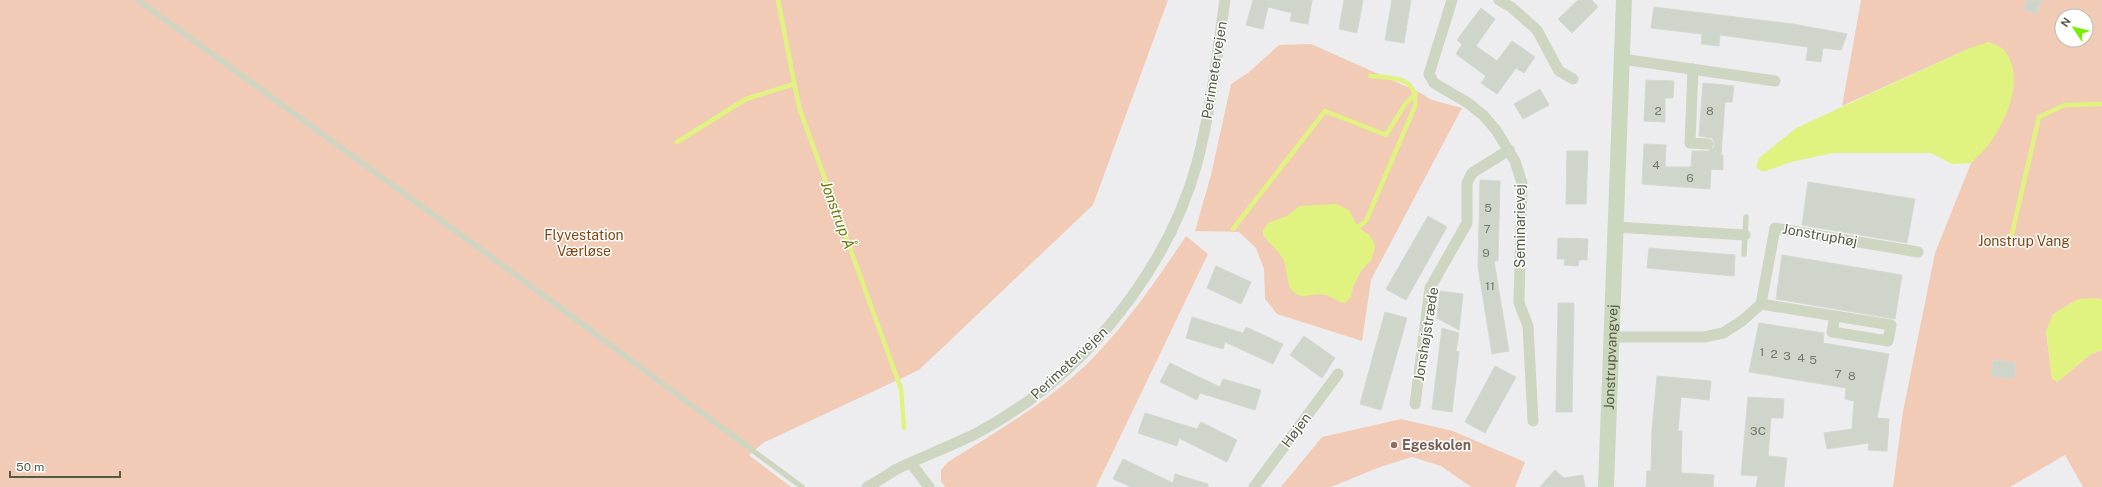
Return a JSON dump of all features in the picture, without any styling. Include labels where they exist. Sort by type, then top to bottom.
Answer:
[{"type":"street","name":"Perimetervejen","points":[[867,487],[911,463],[975,434],[1028,401],[1071,365],[1112,324],[1143,280],[1171,230],[1197,164],[1210,105],[1225,0]]},
{"type":"street","name":"Seminarievej","points":[[1452,0],[1429,74],[1430,79],[1434,83],[1468,103],[1483,115],[1509,150],[1515,161],[1522,183],[1519,303],[1528,326],[1533,420]]},
{"type":"street","points":[[1499,0],[1511,7],[1537,30],[1559,71],[1573,79]]},
{"type":"street","name":"Jonstrupvangvej","points":[[1606,487],[1624,0]]},
{"type":"street","points":[[1622,59],[1775,81]]},
{"type":"street","points":[[1693,69],[1690,142],[1708,144]]},
{"type":"street","name":"Jonshøjstræde","points":[[1415,404],[1430,288],[1466,223],[1467,183],[1472,173],[1509,150]]},
{"type":"street","points":[[1616,227],[1745,234]]},
{"type":"street","name":"Jonstruphøj","points":[[1761,304],[1775,228],[1918,252]]},
{"type":"street","points":[[1612,337],[1704,336],[1723,333],[1742,321],[1761,304],[1891,325],[1888,341],[1832,332],[1835,316]]},
{"type":"street","name":"Højen","points":[[1254,487],[1338,374]]},
{"type":"street","points":[[911,463],[929,487]]},
{"type":"lane","points":[[138,0],[512,272],[802,487]]},
{"type":"lane","points":[[1744,254],[1746,216]]},
{"type":"green space","name":"Flyvestation Værløse","points":[[0,0],[1168,0],[1093,205],[919,370],[763,443],[749,455],[791,487],[0,487]]},
{"type":"green space","name":"Jonstrup Vang","points":[[1861,0],[2102,0],[2102,300],[2096,298],[2046,331],[2052,378],[2057,382],[2091,354],[2102,350],[2102,487],[2083,487],[2065,455],[2010,487],[1893,487],[1903,411],[1935,253],[1971,163],[1991,141],[1970,48],[1842,106]]},
{"type":"green space","points":[[1311,44],[1419,92],[1432,100],[1462,108],[1371,280],[1362,341],[1277,314],[1265,299],[1264,269],[1256,248],[1239,232],[1195,231],[1211,175],[1231,84],[1248,73],[1279,45]]},
{"type":"green space","points":[[1186,236],[1208,254],[1096,487],[945,487],[941,481],[941,470],[948,462],[1038,404],[1055,392],[1087,364],[1128,318]]},
{"type":"green space","name":"Egeskolen","points":[[1401,419],[1453,431],[1525,462],[1515,487],[1471,487],[1441,466],[1412,457],[1380,467],[1331,487],[1281,487],[1322,437]]},
{"type":"shaded area","points":[[1989,42],[2003,49],[2010,59],[2014,83],[2009,108],[2004,119],[1992,140],[1971,163],[1952,164],[1931,153],[1833,153],[1791,162],[1763,172],[1756,167],[1759,158],[1796,128],[1970,48]]},
{"type":"shaded area","points":[[1336,204],[1349,210],[1358,227],[1369,235],[1374,242],[1375,248],[1371,260],[1361,271],[1353,287],[1351,297],[1345,303],[1320,294],[1303,296],[1292,291],[1283,259],[1263,235],[1263,230],[1268,223],[1287,216],[1300,206]]},
{"type":"shaded area","points":[[2096,298],[2102,300],[2102,350],[2091,354],[2057,382],[2052,378],[2046,331],[2053,314],[2078,299]]},
{"type":"building","points":[[1253,0],[1312,0],[1308,24],[1290,21],[1292,13],[1268,7],[1263,29],[1246,25]]},
{"type":"building","points":[[1344,0],[1363,0],[1357,33],[1339,29]]},
{"type":"building","points":[[1392,0],[1411,0],[1404,43],[1385,40]]},
{"type":"building","points":[[1578,0],[1592,0],[1598,7],[1572,33],[1558,19]]},
{"type":"building","points":[[2027,0],[2042,0],[2036,14],[2023,9]]},
{"type":"building","points":[[1654,7],[1793,24],[1847,34],[1841,50],[1823,48],[1821,62],[1806,60],[1808,47],[1720,35],[1719,46],[1701,44],[1702,34],[1651,28]]},
{"type":"building","points":[[1481,8],[1495,19],[1476,46],[1497,61],[1512,41],[1535,57],[1524,73],[1516,68],[1497,94],[1481,83],[1486,76],[1456,54],[1462,44],[1457,40]]},
{"type":"building","points":[[1646,80],[1674,81],[1673,98],[1665,98],[1665,122],[1644,121]]},
{"type":"building","points":[[1703,83],[1734,86],[1732,102],[1725,102],[1721,155],[1723,155],[1723,170],[1711,169],[1710,189],[1642,184],[1644,144],[1666,145],[1665,167],[1691,167],[1692,151],[1708,151],[1714,147],[1714,141],[1712,138],[1699,136]]},
{"type":"building","points":[[1540,89],[1549,105],[1523,119],[1514,104]]},
{"type":"building","points":[[1567,151],[1588,151],[1586,204],[1566,204]]},
{"type":"building","points":[[1480,180],[1500,181],[1498,261],[1494,261],[1509,351],[1492,354],[1478,267]]},
{"type":"building","points":[[1808,182],[1915,199],[1907,243],[1802,225]]},
{"type":"building","points":[[1428,216],[1447,227],[1406,300],[1386,289]]},
{"type":"building","points":[[1558,238],[1588,239],[1587,260],[1579,260],[1578,266],[1564,265],[1565,259],[1557,259]]},
{"type":"building","points":[[1649,248],[1735,255],[1734,276],[1647,268]]},
{"type":"building","points":[[1782,255],[1902,275],[1895,319],[1776,299]]},
{"type":"building","points":[[1216,266],[1251,282],[1241,304],[1207,288]]},
{"type":"building","points":[[1440,291],[1463,294],[1459,330],[1437,318]]},
{"type":"building","points":[[1558,303],[1574,303],[1572,412],[1556,412]]},
{"type":"building","points":[[1385,312],[1407,318],[1381,410],[1360,404]]},
{"type":"building","points":[[1192,317],[1243,333],[1246,327],[1283,344],[1273,364],[1225,342],[1223,349],[1186,338]]},
{"type":"building","points":[[1759,323],[1824,333],[1823,343],[1889,354],[1877,418],[1889,419],[1887,451],[1868,450],[1869,443],[1827,449],[1824,433],[1852,429],[1854,401],[1845,399],[1846,388],[1749,372]]},
{"type":"building","points":[[1442,328],[1459,333],[1456,351],[1459,352],[1452,412],[1432,409]]},
{"type":"building","points":[[1304,336],[1335,358],[1322,378],[1290,355]]},
{"type":"building","points":[[1993,360],[2016,363],[2014,379],[1991,376]]},
{"type":"building","points":[[1170,363],[1220,387],[1223,379],[1261,390],[1255,410],[1200,393],[1197,400],[1160,382]]},
{"type":"building","points":[[1495,366],[1516,377],[1485,433],[1465,422]]},
{"type":"building","points":[[1657,376],[1711,381],[1709,400],[1681,397],[1678,431],[1682,431],[1681,473],[1714,475],[1713,487],[1646,487],[1647,471],[1651,471],[1652,430]]},
{"type":"building","points":[[1748,397],[1784,399],[1783,418],[1771,418],[1768,456],[1787,458],[1784,487],[1756,487],[1758,476],[1741,475]]},
{"type":"building","points":[[1145,413],[1197,429],[1201,422],[1237,440],[1227,462],[1179,438],[1177,446],[1138,433]]},
{"type":"building","points":[[1123,459],[1173,483],[1175,474],[1208,484],[1208,487],[1131,487],[1113,479]]},
{"type":"building","points":[[1555,470],[1564,478],[1583,475],[1585,487],[1540,487]]},
{"type":"waterway","name":"Jonstrup Å","points":[[778,0],[799,107],[901,389],[904,428]]},
{"type":"waterway","points":[[1358,227],[1366,221],[1415,106],[1415,96],[1408,84],[1395,78],[1370,76]]},
{"type":"waterway","points":[[677,142],[746,99],[794,84]]},
{"type":"waterway","points":[[1233,229],[1325,111],[1386,135],[1406,103],[1416,94]]},
{"type":"waterway","points":[[2010,242],[2039,117],[2065,105],[2102,104]]},
{"type":"place","name":"Egeskolen","points":[[1394,445]]}]
